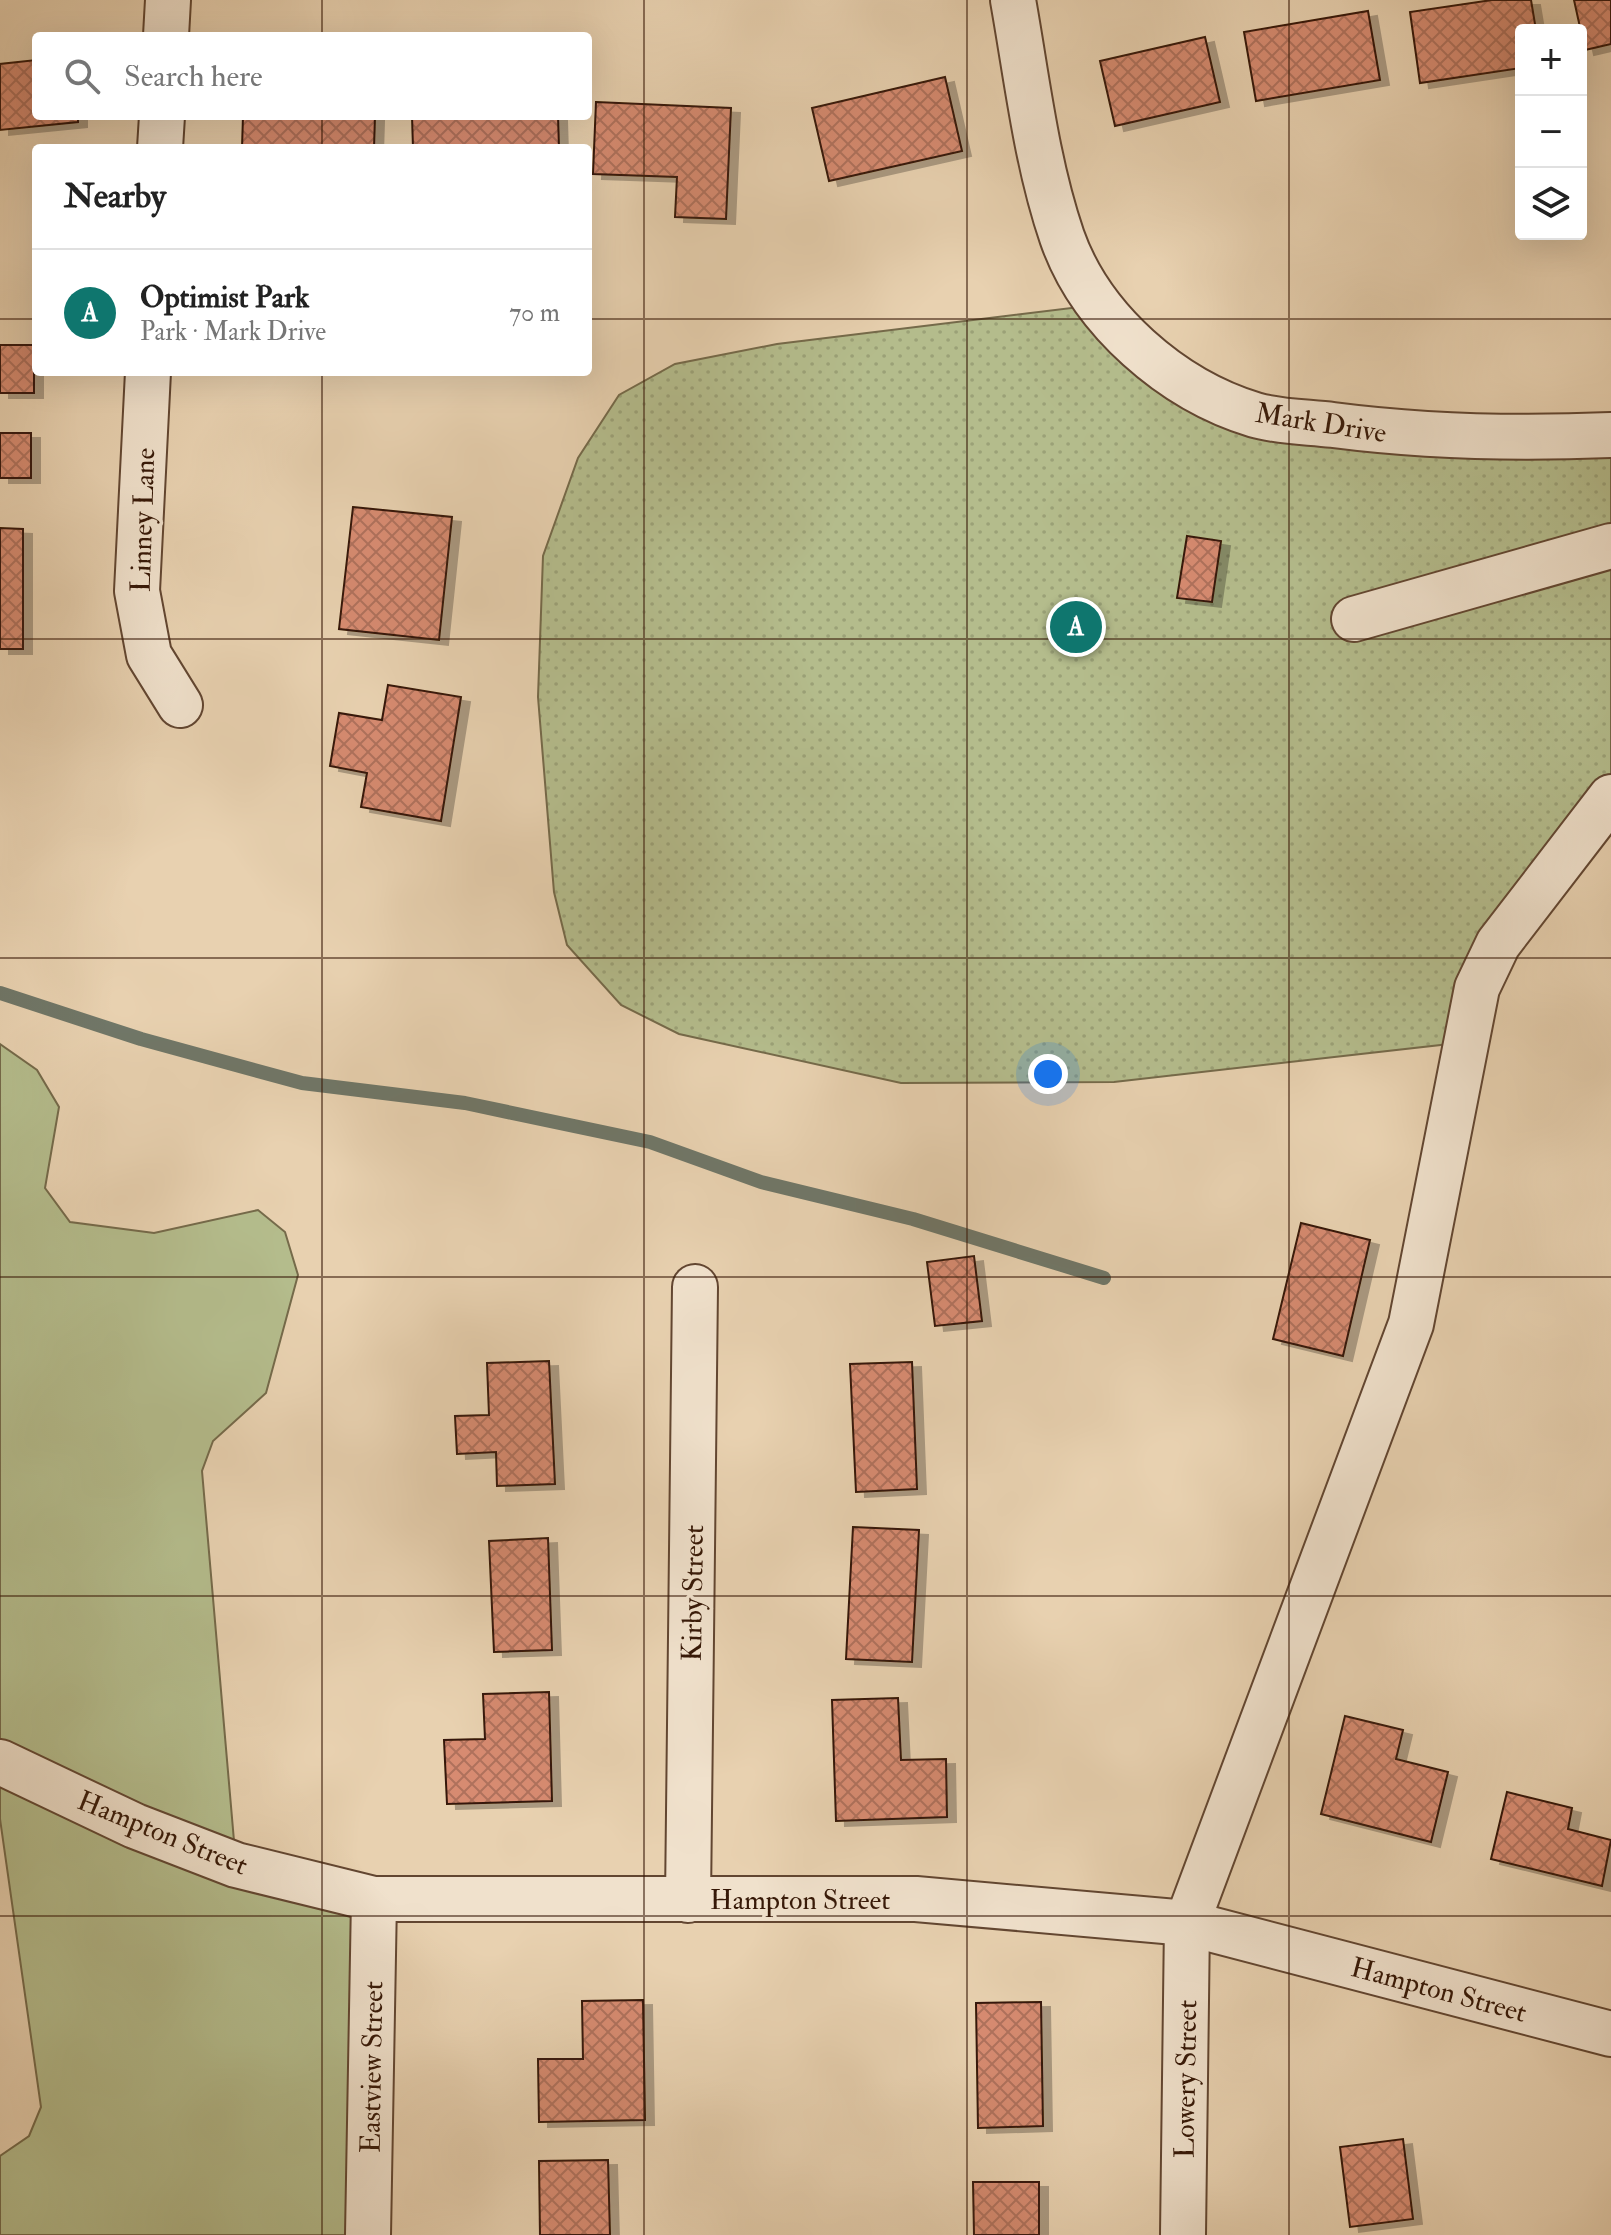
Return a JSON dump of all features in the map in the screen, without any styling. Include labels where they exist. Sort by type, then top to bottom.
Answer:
[{"type":"street","points":[[166,32],[168,0]]},
{"type":"street","name":"Mark Drive","points":[[1013,0],[1040,150],[1062,238],[1096,305],[1160,365],[1215,400],[1258,416],[1415,436],[1611,435]]},
{"type":"street","points":[[160,144],[162,120]]},
{"type":"street","name":"Linney Lane","points":[[148,376],[137,591],[149,655],[180,705]]},
{"type":"street","points":[[1354,619],[1611,546]]},
{"type":"street","name":"Lowery Street","points":[[1183,2235],[1187,1923],[1411,1324],[1477,988],[1498,944],[1611,797]]},
{"type":"street","name":"Kirby Street","points":[[688,1900],[695,1287]]},
{"type":"street","name":"Hampton Street","points":[[0,1762],[135,1826],[236,1865],[374,1899],[916,1899],[1187,1923],[1611,2034]]},
{"type":"street","name":"Eastview Street","points":[[368,2235],[374,1899]]},
{"type":"green space","points":[[1096,305],[1215,400],[1611,435],[1611,797],[1498,944],[1467,1042],[1114,1082],[901,1083],[679,1034],[621,1005],[567,945],[554,892],[538,697],[543,556],[578,458],[619,395],[675,364],[777,344]]},
{"type":"green space","points":[[0,1044],[37,1070],[59,1107],[45,1188],[70,1222],[154,1233],[258,1210],[285,1232],[298,1275],[266,1393],[213,1441],[202,1471],[236,1864],[374,1899],[368,2235],[0,2235],[0,2156],[29,2136],[41,2107],[0,1819]]},
{"type":"building","points":[[1492,0],[1531,0],[1535,24],[1515,24],[1515,69],[1420,83],[1410,12]]},
{"type":"building","points":[[1574,0],[1611,0],[1611,44],[1587,50],[1587,24],[1579,24]]},
{"type":"building","points":[[1368,11],[1380,80],[1256,101],[1244,32]]},
{"type":"building","points":[[1205,37],[1220,102],[1115,126],[1100,61]]},
{"type":"building","points":[[32,60],[32,120],[78,122],[0,130],[0,64]]},
{"type":"building","points":[[945,77],[962,151],[829,181],[812,108]]},
{"type":"building","points":[[596,102],[731,108],[726,219],[675,217],[677,177],[593,174]]},
{"type":"building","points":[[243,120],[375,120],[374,144],[242,144]]},
{"type":"building","points":[[412,120],[558,120],[559,144],[413,144]]},
{"type":"building","points":[[0,345],[32,345],[34,393],[0,393]]},
{"type":"building","points":[[0,433],[31,433],[31,478],[0,478]]},
{"type":"building","points":[[353,507],[452,517],[439,640],[339,629]]},
{"type":"building","points":[[0,528],[23,529],[23,649],[0,649]]},
{"type":"building","points":[[1187,536],[1221,541],[1212,602],[1177,598]]},
{"type":"building","points":[[388,685],[461,697],[441,821],[361,807],[367,773],[330,766],[339,713],[382,720]]},
{"type":"building","points":[[1301,1223],[1370,1240],[1343,1356],[1273,1339]]},
{"type":"building","points":[[974,1256],[982,1321],[935,1326],[927,1262]]},
{"type":"building","points":[[549,1361],[555,1484],[497,1486],[496,1452],[457,1454],[455,1416],[489,1415],[487,1363]]},
{"type":"building","points":[[912,1362],[917,1489],[856,1492],[850,1364]]},
{"type":"building","points":[[853,1527],[919,1530],[912,1662],[846,1659]]},
{"type":"building","points":[[548,1538],[552,1650],[494,1652],[489,1541]]},
{"type":"building","points":[[549,1692],[552,1801],[447,1804],[444,1740],[485,1739],[483,1694]]},
{"type":"building","points":[[898,1698],[901,1760],[946,1759],[947,1817],[836,1821],[832,1700]]},
{"type":"building","points":[[1345,1716],[1403,1730],[1396,1759],[1448,1772],[1431,1842],[1321,1814]]},
{"type":"building","points":[[1507,1792],[1572,1808],[1568,1829],[1611,1840],[1602,1886],[1491,1859]]},
{"type":"building","points":[[643,2000],[645,2120],[539,2122],[538,2059],[583,2059],[582,2001]]},
{"type":"building","points":[[1041,2002],[1043,2126],[978,2128],[976,2003]]},
{"type":"building","points":[[1403,2139],[1413,2219],[1350,2227],[1340,2147]]},
{"type":"building","points":[[608,2160],[610,2235],[540,2235],[539,2161]]},
{"type":"building","points":[[973,2182],[1039,2182],[1039,2235],[974,2235]]},
{"type":"waterway","points":[[0,993],[141,1039],[302,1083],[465,1103],[650,1142],[761,1182],[913,1219],[1104,1278]]},
{"type":"place","name":"Optimist Park","points":[[1076,627]]}]
